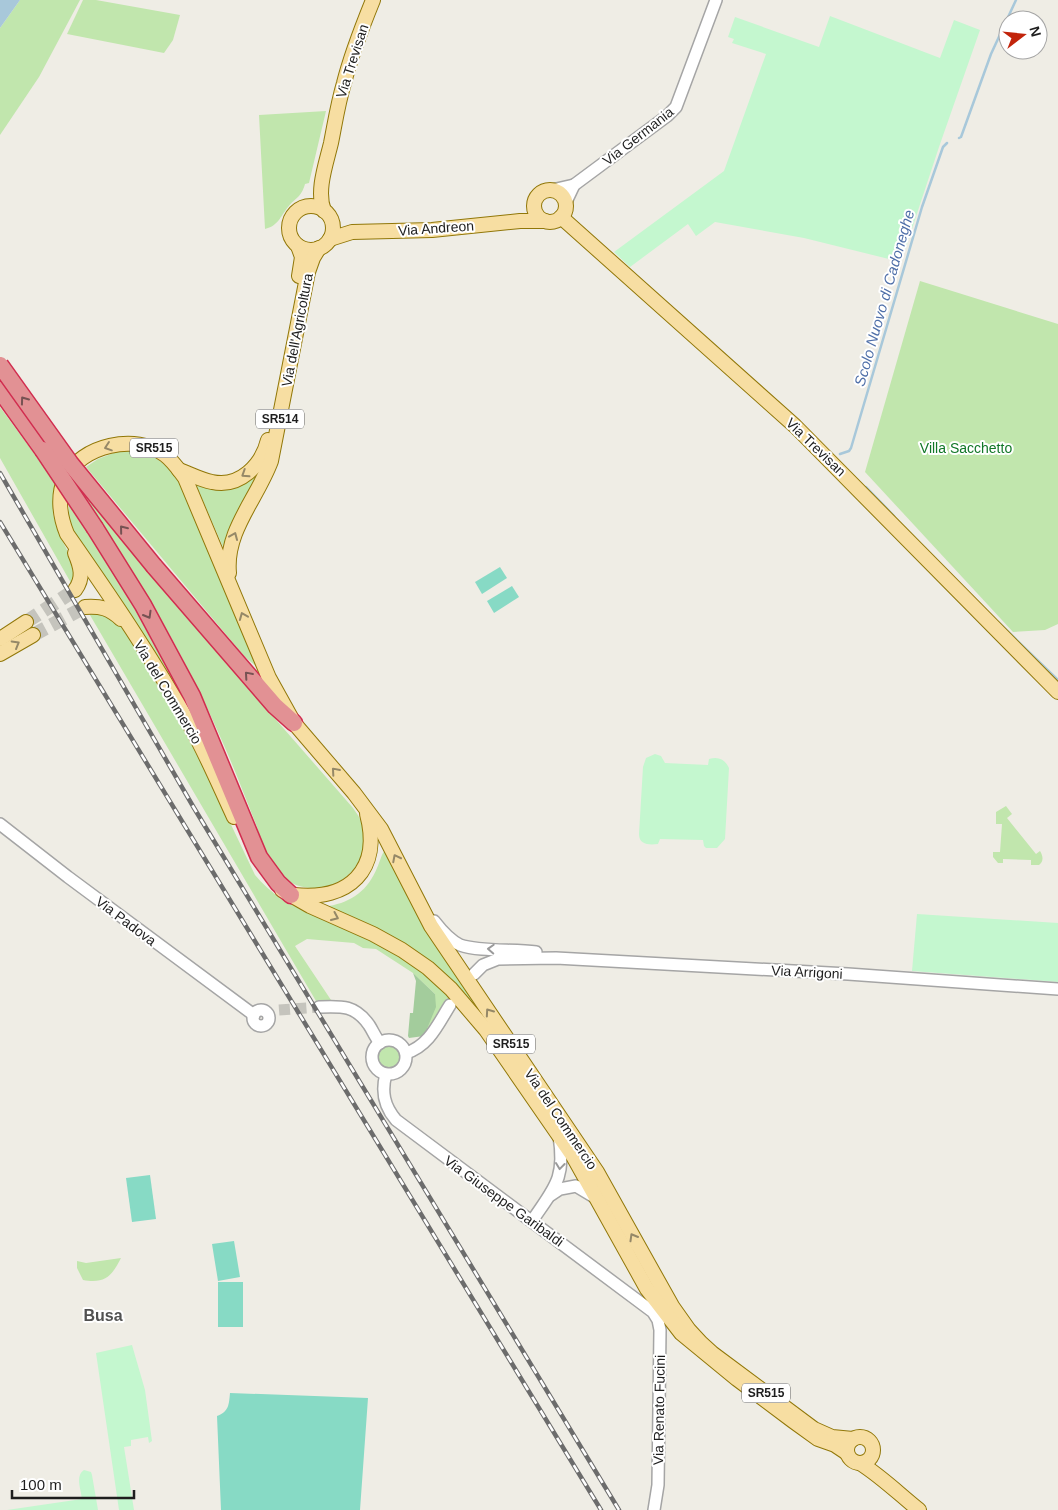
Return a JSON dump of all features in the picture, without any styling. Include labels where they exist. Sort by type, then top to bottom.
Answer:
[{"type":"highway","name":"Via del Commercio","points":[[0,365],[70,463],[154,566],[275,706],[294,723]]},
{"type":"highway","name":"Via del Commercio","points":[[0,390],[48,458],[123,573],[158,632],[192,696],[259,857],[267,870],[291,895]]},
{"type":"main road","name":"Via Trevisan","points":[[327,215],[321,198],[334,122],[349,67],[373,0]]},
{"type":"main road","name":"Via Trevisan","points":[[303,208],[310,196],[328,134],[334,122]]},
{"type":"main road","points":[[520,221],[534,207],[538,195],[547,190],[552,190],[561,195],[563,211],[553,221],[545,221],[537,215],[534,207]]},
{"type":"main road","points":[[303,208],[314,207],[352,232]]},
{"type":"main road","name":"SR514","points":[[298,246],[291,238],[289,227],[292,217],[303,208]]},
{"type":"main road","name":"Via Trevisan","points":[[563,211],[795,426],[1058,692]]},
{"type":"main road","name":"SR514","points":[[324,244],[333,229],[327,215]]},
{"type":"main road","name":"Via Andreon","points":[[324,244],[352,232],[450,228],[520,221],[545,221]]},
{"type":"main road","points":[[298,246],[307,250],[324,244]]},
{"type":"main road","name":"Via dell'Agricoltura","points":[[230,584],[228,564],[230,546],[271,461],[308,272],[313,258],[324,244]]},
{"type":"main road","name":"Via dell'Agricoltura","points":[[179,470],[212,482],[226,482],[245,476],[265,453],[279,389],[301,266],[302,257],[298,246]]},
{"type":"main road","name":"Via del Commercio","points":[[139,443],[164,454],[179,470],[190,487],[270,678],[294,723],[354,793],[381,829],[431,926],[597,1172],[685,1331],[647,1289],[596,1199],[582,1170],[486,1030],[451,989],[428,968],[402,950],[373,934],[310,906],[282,890],[264,876],[251,853],[191,727],[160,674],[129,628],[114,600],[67,534],[61,507],[64,482],[72,468],[93,453],[117,444],[139,443]]},
{"type":"main road","name":"SR515","points":[[67,534],[79,563],[81,574],[81,580],[75,590]]},
{"type":"main road","name":"SR515","points":[[85,607],[98,606],[106,608],[120,618],[129,628]]},
{"type":"main road","points":[[0,639],[26,622]]},
{"type":"main road","points":[[0,654],[33,635]]},
{"type":"main road","name":"Via del Commercio","points":[[291,895],[314,896],[330,894],[344,888],[357,878],[367,862],[371,846],[371,827],[366,808]]},
{"type":"main road","name":"SR515","points":[[685,1331],[814,1429],[832,1437],[853,1439],[862,1437],[867,1439],[873,1448],[873,1452]]},
{"type":"main road","name":"SR515","points":[[685,1331],[737,1379],[818,1439],[835,1445],[847,1453],[850,1459],[880,1476],[920,1510]]},
{"type":"main road","points":[[847,1453],[849,1443],[853,1439]]},
{"type":"main road","points":[[860,1463],[870,1458],[873,1452]]},
{"type":"main road","points":[[873,1452],[874,1461],[880,1476]]},
{"type":"street","name":"Via Germania","points":[[563,211],[574,185],[670,114],[676,107],[716,0]]},
{"type":"street","points":[[552,190],[574,185]]},
{"type":"street","name":"Via Padova","points":[[0,824],[254,1015],[260,1010],[268,1014],[279,1010]]},
{"type":"street","name":"Via Arrigoni","points":[[412,891],[442,931],[460,944],[488,949],[538,952],[556,958]]},
{"type":"street","name":"Via Arrigoni","points":[[474,974],[483,966],[498,959],[556,958],[848,974],[1058,989]]},
{"type":"street","points":[[406,1053],[419,1048],[425,1043],[450,1005]]},
{"type":"street","points":[[320,1007],[341,1006],[352,1009],[360,1014],[380,1043]]},
{"type":"street","points":[[384,1040],[395,1040],[404,1048],[406,1053],[407,1059],[401,1070],[396,1073],[386,1074],[380,1071],[373,1062],[373,1052],[384,1040]]},
{"type":"street","name":"Via Giuseppe Garibaldi","points":[[386,1074],[384,1099],[388,1110],[396,1120],[653,1312]]},
{"type":"street","points":[[532,1221],[551,1195],[560,1172],[561,1150],[559,1136]]},
{"type":"street","points":[[551,1195],[560,1189],[576,1186],[596,1199]]},
{"type":"street","name":"Via Renato Fucini","points":[[653,1312],[658,1320],[660,1330],[658,1485],[654,1510]]},
{"type":"green space","points":[[20,0],[80,0],[39,77],[0,135],[0,28]]},
{"type":"green space","points":[[83,0],[96,0],[180,15],[173,40],[164,53],[67,34]]},
{"type":"green space","points":[[830,16],[940,58],[954,20],[980,30],[901,262],[804,238],[715,222],[696,236],[688,224],[630,267],[614,252],[724,171],[766,54],[732,43],[734,39],[728,37],[735,17],[819,47]]},
{"type":"green space","points":[[326,111],[309,183],[305,184],[300,195],[278,221],[265,229],[259,115]]},
{"type":"green space","name":"Villa Sacchetto","points":[[920,281],[1058,324],[1058,624],[1045,630],[1013,632],[865,472]]},
{"type":"green space","points":[[0,407],[55,482],[53,514],[59,534],[74,564],[75,575],[71,583],[0,458]]},
{"type":"green space","points":[[119,451],[138,452],[154,457],[168,468],[180,482],[257,667],[244,656],[86,467],[98,459]]},
{"type":"green space","points":[[265,464],[224,549],[196,485],[206,486]]},
{"type":"green space","points":[[78,484],[216,651],[353,808],[363,828],[364,847],[358,863],[347,876],[334,884],[318,888],[301,887],[286,880],[269,862],[227,753],[192,676],[138,580],[77,487]]},
{"type":"green space","points":[[69,503],[120,581],[198,727],[72,529],[69,517]]},
{"type":"green space","points":[[500,567],[507,578],[482,594],[475,582]]},
{"type":"green space","points":[[512,586],[519,597],[494,613],[487,601]]},
{"type":"green space","points":[[87,610],[98,610],[118,622],[132,642],[195,749],[255,875],[267,888],[295,907],[385,947],[405,959],[451,998],[424,1036],[435,994],[413,973],[376,949],[363,948],[354,943],[307,939],[295,946],[331,1000],[316,1001]]},
{"type":"green space","points":[[655,754],[661,756],[665,763],[708,765],[709,759],[721,759],[729,768],[725,839],[717,848],[706,848],[703,840],[660,839],[658,844],[645,844],[639,838],[643,767],[646,758]]},
{"type":"green space","points":[[1006,806],[1012,814],[1007,818],[1036,854],[1040,851],[1042,862],[1039,865],[1031,865],[1031,860],[1003,859],[1003,863],[998,863],[993,857],[993,852],[1000,852],[1002,824],[996,824],[996,812]]},
{"type":"green space","points":[[385,850],[432,939],[484,1015],[449,979],[414,951],[376,929],[330,909],[329,906],[352,898],[364,889],[373,876]]},
{"type":"green space","points":[[917,914],[1058,923],[1058,982],[912,971]]},
{"type":"green space","points":[[413,973],[435,994],[436,1007],[424,1036],[409,1038],[410,1013],[413,1013],[416,981]]},
{"type":"green space","points":[[389,1046],[397,1049],[400,1057],[397,1065],[389,1068],[381,1065],[378,1057],[381,1049]]},
{"type":"green space","points":[[150,1175],[156,1219],[132,1222],[126,1178]]},
{"type":"green space","points":[[234,1241],[240,1277],[218,1281],[212,1244]]},
{"type":"green space","points":[[121,1258],[111,1274],[102,1280],[83,1280],[77,1268],[77,1261],[86,1263]]},
{"type":"green space","points":[[218,1282],[243,1282],[243,1327],[218,1327]]},
{"type":"green space","points":[[132,1345],[145,1390],[152,1441],[149,1443],[148,1437],[131,1440],[131,1446],[124,1447],[134,1510],[119,1510],[96,1353]]},
{"type":"green space","points":[[230,1393],[368,1398],[360,1510],[221,1510],[217,1416],[226,1410],[229,1404]]},
{"type":"green space","points":[[84,1470],[91,1472],[98,1510],[7,1510],[82,1499],[79,1479]]},
{"type":"water","points":[[0,0],[20,0],[0,28]]},
{"type":"waterway","name":"Scolo Nuovo di Cadoneghe","points":[[959,138],[961,137],[991,54],[1016,0]]},
{"type":"waterway","name":"Scolo Nuovo di Cadoneghe","points":[[840,454],[849,451],[851,448],[922,207],[943,147],[947,143]]},
{"type":"waterway","name":"Scolo Nuovo di Cadoneghe","points":[[866,487],[894,516]]},
{"type":"waterway","name":"Scolo Nuovo di Cadoneghe","points":[[998,622],[1058,680]]},
{"type":"tunnel","points":[[26,622],[75,590]]},
{"type":"tunnel","points":[[33,635],[85,607]]},
{"type":"tunnel","points":[[279,1010],[319,1007]]},
{"type":"railway","points":[[0,473],[194,808],[619,1510]]},
{"type":"railway","points":[[0,522],[601,1510]]},
{"type":"district","name":"Busa","points":[[103,1315]]}]
